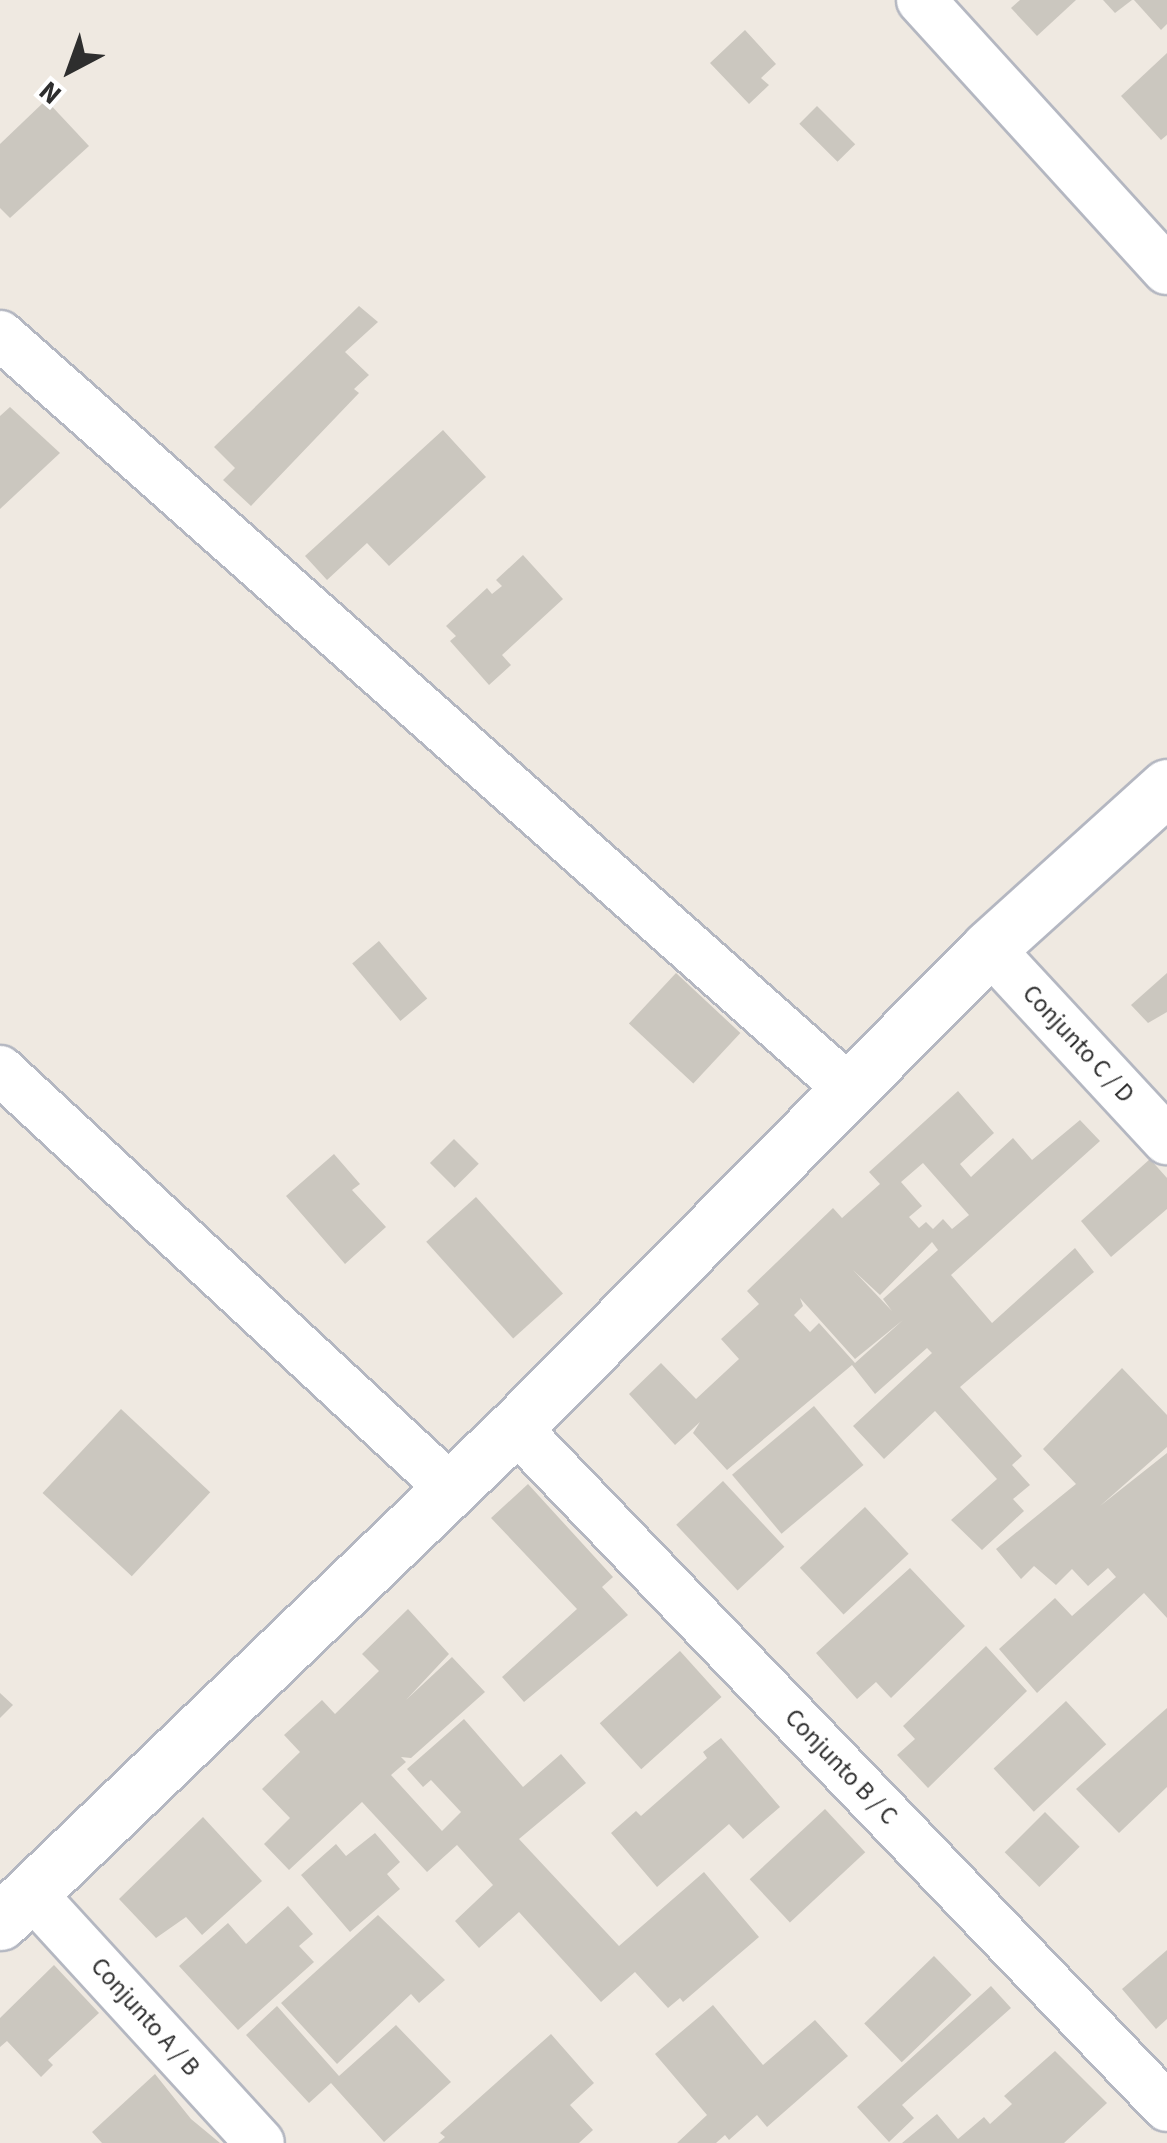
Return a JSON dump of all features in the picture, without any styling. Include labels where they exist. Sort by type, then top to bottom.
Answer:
[{"type":"street","points":[[921,0],[1167,270]]},
{"type":"street","points":[[0,335],[849,1089]]},
{"type":"street","points":[[15,1907],[515,1427],[989,948],[1167,787]]},
{"type":"street","name":"Conjunto C / D","points":[[989,948],[1167,1140]]},
{"type":"street","points":[[0,1070],[450,1488]]},
{"type":"street","name":"Conjunto B / C","points":[[515,1427],[1167,2107]]},
{"type":"street","name":"Conjunto A / B","points":[[15,1907],[260,2143]]},
{"type":"building","points":[[1020,0],[1076,0],[1037,36],[1011,8]]},
{"type":"building","points":[[1103,0],[1132,0],[1115,13]]},
{"type":"building","points":[[1134,0],[1167,0],[1167,24],[1161,30]]},
{"type":"building","points":[[745,30],[776,64],[761,78],[769,85],[749,104],[710,63]]},
{"type":"building","points":[[1167,53],[1167,135],[1161,140],[1121,96]]},
{"type":"building","points":[[46,100],[89,146],[10,218],[0,208],[0,144]]},
{"type":"building","points":[[817,106],[855,144],[838,162],[799,124]]},
{"type":"building","points":[[359,306],[378,322],[345,352],[369,375],[354,389],[359,393],[251,506],[223,480],[235,468],[214,447]]},
{"type":"building","points":[[10,407],[60,453],[0,509],[0,416]]},
{"type":"building","points":[[443,430],[486,477],[389,566],[367,543],[327,580],[305,556]]},
{"type":"building","points":[[523,555],[563,599],[502,655],[511,665],[489,685],[450,641],[456,636],[446,626],[487,588],[492,594],[502,586],[496,580]]},
{"type":"building","points":[[379,941],[427,998],[400,1021],[352,963]]},
{"type":"building","points":[[676,973],[740,1033],[693,1083],[629,1023]]},
{"type":"building","points":[[1167,973],[1167,1012],[1148,1023],[1131,1005]]},
{"type":"building","points":[[958,1091],[994,1133],[960,1164],[971,1177],[1013,1138],[1032,1160],[1080,1120],[1100,1141],[951,1275],[992,1323],[1075,1248],[1094,1272],[960,1387],[1022,1456],[1012,1465],[1030,1485],[1013,1499],[1024,1511],[982,1550],[951,1520],[997,1479],[935,1411],[884,1459],[853,1426],[932,1353],[927,1348],[875,1394],[852,1365],[727,1470],[693,1433],[700,1422],[675,1445],[629,1394],[661,1363],[696,1399],[739,1359],[721,1339],[759,1304],[747,1291],[833,1208],[842,1218],[880,1184],[869,1172]],"holes":[[[923,1163],[969,1215],[952,1229],[943,1219],[933,1229],[926,1222],[919,1228],[909,1217],[922,1206],[901,1182]],[[932,1242],[938,1250],[883,1299],[892,1311],[853,1270],[880,1295]],[[800,1298],[855,1359],[903,1320],[855,1363],[819,1323],[810,1332],[794,1315],[803,1306]]]},
{"type":"building","points":[[454,1139],[479,1164],[455,1188],[430,1163]]},
{"type":"building","points":[[334,1154],[360,1184],[352,1190],[386,1227],[345,1264],[286,1196]]},
{"type":"building","points":[[1150,1159],[1167,1178],[1167,1209],[1111,1257],[1081,1221]]},
{"type":"building","points":[[476,1197],[563,1294],[513,1338],[426,1242]]},
{"type":"building","points":[[1122,1368],[1167,1415],[1167,1447],[1100,1506],[1167,1453],[1167,1618],[1144,1593],[1037,1693],[999,1649],[1055,1598],[1072,1616],[1116,1577],[1108,1568],[1088,1586],[1072,1569],[1056,1585],[1034,1566],[1021,1579],[996,1549],[1076,1484],[1043,1449]]},
{"type":"building","points":[[814,1406],[863,1465],[782,1534],[732,1475]]},
{"type":"building","points":[[121,1409],[210,1492],[132,1576],[43,1493]]},
{"type":"building","points":[[723,1481],[784,1547],[738,1590],[676,1525]]},
{"type":"building","points":[[528,1484],[613,1577],[602,1587],[628,1615],[524,1702],[502,1677],[577,1609],[491,1518]]},
{"type":"building","points":[[865,1507],[909,1554],[844,1615],[800,1568]]},
{"type":"building","points":[[910,1568],[965,1626],[891,1698],[876,1682],[857,1699],[816,1653]]},
{"type":"building","points":[[408,1609],[449,1654],[406,1700],[452,1657],[485,1692],[411,1758],[401,1757],[406,1762],[391,1775],[442,1831],[461,1812],[431,1780],[423,1787],[407,1769],[464,1719],[523,1787],[561,1754],[586,1783],[519,1839],[619,1946],[704,1872],[759,1937],[683,2002],[680,1998],[668,2008],[635,1972],[601,2002],[519,1912],[479,1948],[455,1921],[493,1885],[457,1845],[427,1872],[362,1802],[289,1870],[264,1844],[290,1818],[262,1789],[300,1752],[284,1735],[322,1700],[335,1714],[379,1671],[362,1654]]},
{"type":"building","points":[[986,1646],[1027,1691],[928,1788],[897,1755],[915,1739],[903,1726]]},
{"type":"building","points":[[680,1651],[721,1697],[641,1769],[600,1723]]},
{"type":"building","points":[[0,1693],[13,1705],[0,1718]]},
{"type":"building","points":[[1066,1701],[1106,1744],[1034,1812],[994,1769]]},
{"type":"building","points":[[1167,1708],[1167,1787],[1119,1833],[1076,1789]]},
{"type":"building","points":[[721,1738],[780,1807],[743,1839],[729,1824],[657,1887],[611,1833],[636,1811],[641,1816],[707,1758],[703,1752]]},
{"type":"building","points":[[825,1809],[865,1852],[790,1922],[750,1879]]},
{"type":"building","points":[[1045,1812],[1080,1847],[1039,1887],[1005,1852]]},
{"type":"building","points":[[203,1817],[262,1881],[202,1935],[186,1917],[156,1938],[119,1899]]},
{"type":"building","points":[[375,1833],[400,1862],[387,1874],[400,1889],[350,1932],[301,1875],[336,1844],[346,1856]]},
{"type":"building","points":[[288,1906],[313,1934],[299,1946],[314,1962],[238,2030],[179,1966],[228,1923],[246,1944]]},
{"type":"building","points":[[378,1915],[445,1980],[419,2003],[411,1994],[337,2064],[281,2003]]},
{"type":"building","points":[[1167,1950],[1167,2019],[1156,2029],[1122,1989]]},
{"type":"building","points":[[934,1956],[972,1995],[902,2062],[864,2023]]},
{"type":"building","points":[[54,1965],[99,2013],[48,2060],[53,2065],[41,2077],[7,2041],[0,2047],[0,2018]]},
{"type":"building","points":[[991,1986],[1011,2008],[902,2105],[914,2118],[889,2142],[857,2107]]},
{"type":"building","points":[[713,2005],[763,2065],[815,2020],[848,2056],[767,2127],[757,2115],[729,2140],[725,2135],[716,2143],[677,2143],[707,2115],[655,2054]]},
{"type":"building","points":[[277,2006],[339,2076],[396,2025],[451,2082],[384,2142],[331,2083],[309,2103],[246,2035]]},
{"type":"building","points":[[551,2034],[594,2083],[570,2105],[593,2130],[579,2143],[438,2143],[445,2137],[440,2133]]},
{"type":"building","points":[[1055,2051],[1107,2103],[1064,2143],[902,2143],[937,2114],[958,2139],[984,2117],[990,2124],[1012,2104],[1004,2096]]},
{"type":"building","points":[[155,2074],[191,2119],[220,2143],[102,2143],[92,2132]]}]
